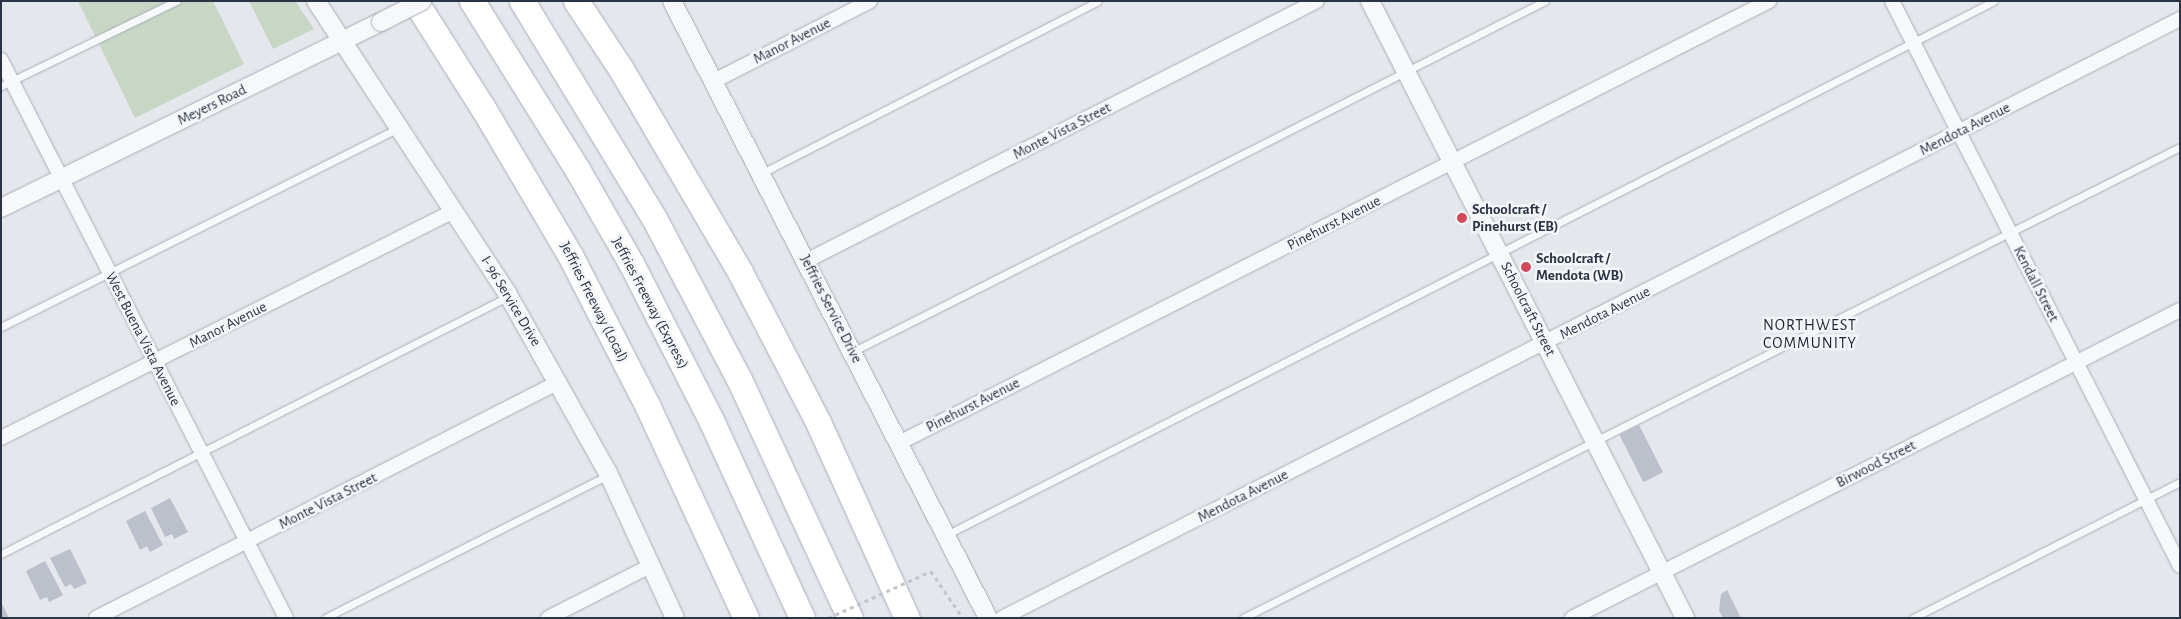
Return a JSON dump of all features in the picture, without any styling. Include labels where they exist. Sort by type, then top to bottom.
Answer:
[{"type":"highway","name":"Jeffries Freeway (Local)","points":[[415,1],[484,108],[571,257],[706,528],[746,618]]},
{"type":"highway","name":"Jeffries Freeway (Express)","points":[[472,1],[568,154],[632,265],[711,420],[802,618]]},
{"type":"highway","points":[[522,1],[654,218],[739,379],[850,618]]},
{"type":"highway","points":[[576,1],[621,69],[740,272],[818,422],[907,618]]},
{"type":"highway","points":[[706,528],[730,618]]},
{"type":"highway","points":[[890,579],[916,618]]},
{"type":"street","name":"I- 96 Service Drive","points":[[316,1],[454,211],[508,296],[559,382],[609,475],[675,618]]},
{"type":"street","name":"Meyers Road","points":[[1,208],[422,1]]},
{"type":"street","name":"Jeffries Service Drive","points":[[672,1],[988,618]]},
{"type":"street","name":"Manor Avenue","points":[[714,81],[870,1]]},
{"type":"street","name":"Monte Vista Street","points":[[806,261],[1317,1]]},
{"type":"street","name":"Schoolcraft Street","points":[[1370,1],[1685,618]]},
{"type":"street","name":"Pinehurst Avenue","points":[[898,442],[1453,163],[1769,1]]},
{"type":"street","name":"Kendall Street","points":[[1892,1],[2180,566]]},
{"type":"street","name":"Mendota Avenue","points":[[1002,618],[1545,344],[2180,19]]},
{"type":"street","name":"West Buena Vista Avenue","points":[[1,60],[6,84],[61,178],[286,618]]},
{"type":"street","name":"Manor Avenue","points":[[1,438],[454,211]]},
{"type":"street","name":"Birwood Street","points":[[1572,618],[2180,310]]},
{"type":"street","name":"Monte Vista Street","points":[[96,618],[559,382]]},
{"type":"street","points":[[548,618],[652,565]]},
{"type":"lane","points":[[6,84],[176,1]]},
{"type":"lane","points":[[761,173],[1098,1]]},
{"type":"lane","points":[[852,352],[1545,1]]},
{"type":"lane","points":[[946,535],[1994,1]]},
{"type":"lane","points":[[1,327],[400,128]]},
{"type":"lane","points":[[1243,618],[2180,147]]},
{"type":"lane","points":[[1,554],[508,296]]},
{"type":"lane","points":[[325,618],[609,475]]},
{"type":"lane","points":[[1913,618],[2180,482]]},
{"type":"path","points":[[828,618],[931,571],[963,618]]},
{"type":"green space","points":[[78,1],[213,1],[244,64],[135,118]]},
{"type":"green space","points":[[249,1],[295,1],[314,29],[273,49]]},
{"type":"building","points":[[1639,425],[1663,472],[1643,482],[1619,435]]},
{"type":"building","points":[[170,498],[188,532],[174,539],[172,534],[165,537],[151,508]]},
{"type":"building","points":[[145,511],[163,545],[150,552],[147,546],[140,550],[126,521]]},
{"type":"building","points":[[70,549],[87,583],[74,589],[71,584],[65,587],[50,558]]},
{"type":"building","points":[[45,561],[63,595],[49,602],[47,597],[40,600],[26,571]]},
{"type":"building","points":[[1727,590],[1741,618],[1723,618],[1719,611],[1721,594]]},
{"type":"building","points":[[1,602],[9,618],[1,618]]},
{"type":"place","name":"Schoolcraft / Pinehurst (EB)","points":[[1462,218]]},
{"type":"place","name":"Schoolcraft / Mendota (WB)","points":[[1526,267]]},
{"type":"district","name":"NORTHWEST COMMUNITY","points":[[1810,334]]}]
